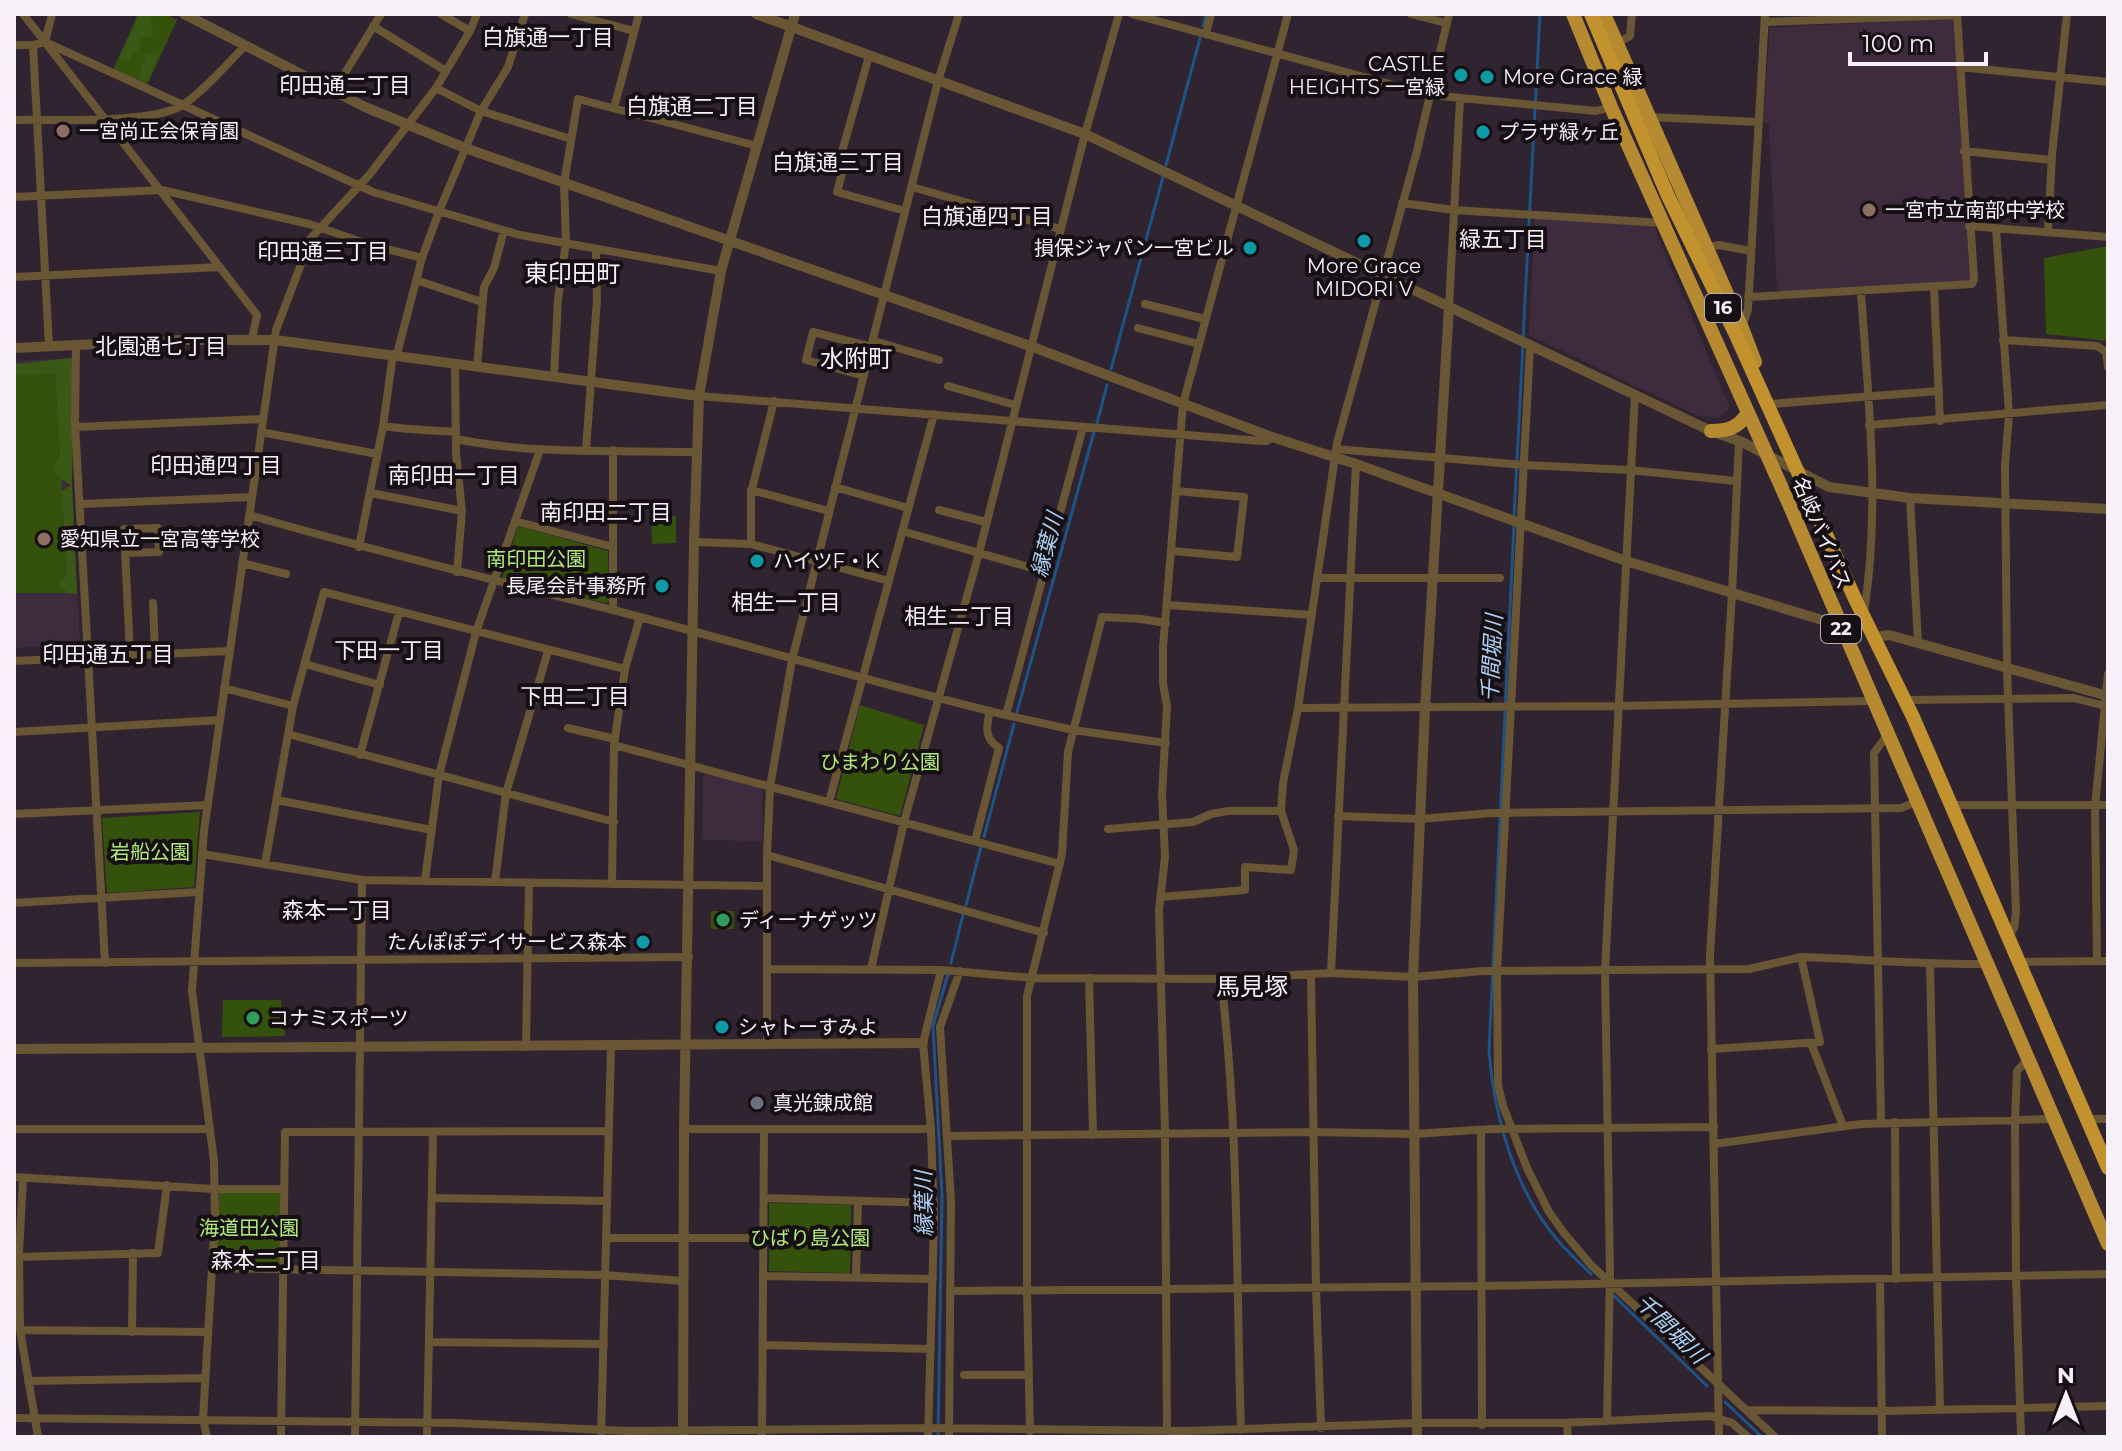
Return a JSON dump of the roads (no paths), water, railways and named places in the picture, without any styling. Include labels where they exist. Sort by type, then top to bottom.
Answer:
[{"type":"highway","name":"名岐バイパス","points":[[1573,14],[2108,1244]]},
{"type":"highway","name":"16","points":[[1591,14],[1668,196],[1913,717],[2108,1168]]},
{"type":"highway","name":"名岐バイパス","points":[[1604,14],[1742,328],[1770,404],[1904,700],[2108,1176]]},
{"type":"highway","points":[[1711,431],[1727,431],[1737,426],[1748,413]]},
{"type":"street","points":[[23,14],[257,315],[252,339]]},
{"type":"street","points":[[45,42],[52,14]]},
{"type":"street","points":[[184,14],[334,91],[465,148],[1030,346],[1272,437],[1335,453],[1440,456],[1736,481]]},
{"type":"street","points":[[334,91],[381,14]]},
{"type":"street","points":[[441,14],[470,31]]},
{"type":"street","points":[[207,1437],[203,1419],[214,1189],[210,1129],[192,991],[208,805],[276,330],[311,238],[358,186],[436,88],[477,14]]},
{"type":"street","points":[[359,547],[395,354],[422,258],[481,111],[508,67],[525,14]]},
{"type":"street","points":[[571,14],[634,31]]},
{"type":"street","points":[[614,108],[639,14]]},
{"type":"street","points":[[756,14],[1085,134],[1525,345],[1739,441],[1829,487],[1910,498],[2108,509]]},
{"type":"street","points":[[683,1434],[684,1129],[699,396],[721,271],[795,14]]},
{"type":"street","points":[[767,1045],[770,787],[792,660],[938,81],[959,14]]},
{"type":"street","points":[[871,969],[904,822],[979,553],[1060,229],[1119,14]]},
{"type":"street","points":[[1132,14],[1430,95],[1596,111],[1611,107]]},
{"type":"street","points":[[1206,34],[1211,14]]},
{"type":"street","points":[[1170,1433],[1161,897],[1165,857],[1163,826],[1167,706],[1163,684],[1178,435],[1205,319],[1288,14]]},
{"type":"street","points":[[1161,897],[1245,890],[1245,867],[1291,870],[1294,850],[1281,811],[1283,783],[1298,708],[1335,453],[1384,276],[1448,19],[1411,14]]},
{"type":"street","points":[[1616,44],[1630,36],[1632,14]]},
{"type":"street","points":[[1742,328],[1748,297],[1765,18],[1957,14],[1972,284],[1748,297]]},
{"type":"street","points":[[2048,231],[2067,14]]},
{"type":"street","points":[[373,26],[446,71]]},
{"type":"street","points":[[14,45],[45,42],[358,186],[504,230],[721,271]]},
{"type":"street","points":[[33,45],[49,347]]},
{"type":"street","points":[[14,120],[104,118],[167,112],[184,105],[245,46]]},
{"type":"street","points":[[869,56],[838,166],[843,170],[837,192],[905,211]]},
{"type":"street","points":[[1960,67],[2108,82]]},
{"type":"street","points":[[436,88],[481,111],[571,139]]},
{"type":"street","points":[[554,375],[558,300],[566,242],[564,183],[578,99],[757,146]]},
{"type":"street","points":[[1417,1437],[1413,977],[1460,99]]},
{"type":"street","points":[[1648,117],[1758,122]]},
{"type":"street","points":[[1964,151],[2052,160]]},
{"type":"street","points":[[912,187],[1060,229]]},
{"type":"street","points":[[14,197],[162,190],[320,228],[422,258]]},
{"type":"street","points":[[1402,203],[1454,210],[1663,223]]},
{"type":"street","points":[[1969,226],[2108,237]]},
{"type":"street","points":[[1996,228],[2009,414],[2005,466],[2007,698],[2016,912],[2014,928],[2007,937]]},
{"type":"street","points":[[477,366],[482,302],[504,230]]},
{"type":"street","points":[[1705,248],[1719,245],[1751,251]]},
{"type":"street","points":[[586,450],[597,299],[596,249]]},
{"type":"street","points":[[14,277],[220,267]]},
{"type":"street","points":[[416,280],[482,302]]},
{"type":"street","points":[[1934,288],[1940,421]]},
{"type":"street","points":[[1861,292],[1872,492],[1870,577],[1864,612]]},
{"type":"street","points":[[1145,304],[1205,319]]},
{"type":"street","points":[[1138,328],[1199,344]]},
{"type":"street","points":[[864,376],[806,360],[813,332],[939,360]]},
{"type":"street","points":[[14,348],[275,340],[699,396],[1261,441],[1272,437]]},
{"type":"street","points":[[2003,340],[2097,346],[2106,352],[2108,367]]},
{"type":"street","points":[[76,345],[76,427],[105,963]]},
{"type":"street","points":[[1525,345],[1500,813],[1496,971],[1498,1085],[1510,1129],[1549,1212],[1591,1265],[1775,1437]]},
{"type":"street","points":[[455,363],[456,436],[462,511],[457,572]]},
{"type":"street","points":[[948,386],[1015,405]]},
{"type":"street","points":[[1770,404],[1939,391]]},
{"type":"street","points":[[1607,1421],[1609,1282],[1605,970],[1635,394]]},
{"type":"street","points":[[751,544],[751,490],[774,401]]},
{"type":"street","points":[[1869,425],[2108,405]]},
{"type":"street","points":[[829,802],[934,414]]},
{"type":"street","points":[[76,427],[263,419]]},
{"type":"street","points":[[383,426],[413,431],[421,428],[491,446],[540,450],[697,452]]},
{"type":"street","points":[[1006,715],[1083,427]]},
{"type":"street","points":[[261,432],[377,454]]},
{"type":"street","points":[[1719,1437],[1710,970],[1739,441]]},
{"type":"street","points":[[425,880],[439,775],[476,632],[540,450]]},
{"type":"street","points":[[613,450],[613,610]]},
{"type":"street","points":[[1335,453],[1356,464],[1626,561],[1839,625]]},
{"type":"street","points":[[1331,973],[1356,464]]},
{"type":"street","points":[[835,487],[908,508]]},
{"type":"street","points":[[751,490],[829,511]]},
{"type":"street","points":[[1173,551],[1237,557],[1244,497],[1176,491]]},
{"type":"street","points":[[371,493],[462,511]]},
{"type":"street","points":[[81,504],[252,497]]},
{"type":"street","points":[[1910,498],[1918,642]]},
{"type":"street","points":[[939,510],[986,522]]},
{"type":"street","points":[[249,515],[359,547],[640,617],[1006,715],[1073,730],[1166,743]]},
{"type":"street","points":[[515,521],[613,547]]},
{"type":"street","points":[[125,553],[159,552],[158,528],[124,529],[125,545],[130,655]]},
{"type":"street","points":[[902,531],[1046,572]]},
{"type":"street","points":[[694,542],[751,544],[889,581]]},
{"type":"street","points":[[242,563],[286,574]]},
{"type":"street","points":[[1317,578],[1500,578]]},
{"type":"street","points":[[265,864],[293,706],[324,592],[625,669]]},
{"type":"street","points":[[153,603],[155,653]]},
{"type":"street","points":[[1168,605],[1312,615]]},
{"type":"street","points":[[360,755],[399,612]]},
{"type":"street","points":[[612,884],[614,742],[625,669],[640,617]]},
{"type":"street","points":[[1030,1431],[1027,996],[1060,864],[1065,774],[1102,617],[1166,623]]},
{"type":"street","points":[[1875,637],[1889,635],[1918,642],[2106,699]]},
{"type":"street","points":[[14,661],[228,651]]},
{"type":"street","points":[[495,882],[506,793],[548,651]]},
{"type":"street","points":[[305,664],[380,685]]},
{"type":"street","points":[[2097,961],[2095,806],[2108,674]]},
{"type":"street","points":[[224,688],[293,706]]},
{"type":"street","points":[[1904,700],[2106,699]]},
{"type":"street","points":[[1298,708],[1345,710],[1872,701]]},
{"type":"street","points":[[975,841],[999,748],[989,741],[987,734],[990,711]]},
{"type":"street","points":[[14,732],[220,720]]},
{"type":"street","points":[[568,728],[691,766],[1060,864]]},
{"type":"street","points":[[288,734],[614,822]]},
{"type":"street","points":[[1881,1123],[1874,753],[1887,735]]},
{"type":"street","points":[[277,800],[432,830]]},
{"type":"street","points":[[1338,816],[1420,819],[1500,813],[1875,809],[1901,808],[1916,802]]},
{"type":"street","points":[[14,814],[208,805]]},
{"type":"street","points":[[1949,805],[2108,805]]},
{"type":"street","points":[[1108,829],[1193,822],[1228,811],[1281,811]]},
{"type":"street","points":[[202,854],[362,880],[767,886]]},
{"type":"street","points":[[767,855],[1044,933]]},
{"type":"street","points":[[355,1437],[362,880]]},
{"type":"street","points":[[526,1047],[529,883]]},
{"type":"street","points":[[14,903],[199,892]]},
{"type":"street","points":[[14,963],[689,957]]},
{"type":"street","points":[[767,969],[941,970],[1032,978],[1221,979],[1331,973],[1413,977],[1483,971],[1749,969],[1801,957],[1876,959],[1930,965],[1986,964]]},
{"type":"street","points":[[1711,1049],[1820,1042],[1801,957]]},
{"type":"street","points":[[2017,962],[2108,961]]},
{"type":"street","points":[[1930,965],[1940,1409]]},
{"type":"street","points":[[929,1431],[934,1203],[923,1043],[941,970]]},
{"type":"street","points":[[948,1431],[951,1201],[940,1027],[960,971]]},
{"type":"street","points":[[1311,975],[1316,1288],[1326,1431]]},
{"type":"street","points":[[1089,978],[1093,1135]]},
{"type":"street","points":[[1221,979],[1235,1133],[1236,1289],[1245,1432]]},
{"type":"street","points":[[14,1049],[923,1043]]},
{"type":"street","points":[[1811,1043],[1843,1126]]},
{"type":"street","points":[[602,1432],[611,1046]]},
{"type":"street","points":[[2021,1437],[2015,1120],[2017,1071],[2028,1059]]},
{"type":"street","points":[[1714,1144],[1881,1123],[2054,1119]]},
{"type":"street","points":[[2082,1119],[2108,1119]]},
{"type":"street","points":[[1895,1122],[1896,1279]]},
{"type":"street","points":[[948,1136],[1314,1132],[1413,1134],[1492,1129],[1714,1127]]},
{"type":"street","points":[[14,1129],[210,1129]]},
{"type":"street","points":[[684,1129],[931,1129]]},
{"type":"street","points":[[762,1434],[764,1129]]},
{"type":"street","points":[[1481,1130],[1482,1425]]},
{"type":"street","points":[[281,1437],[285,1132],[608,1131]]},
{"type":"street","points":[[427,1437],[433,1133]]},
{"type":"street","points":[[38,1437],[17,1301],[18,1178],[214,1189],[283,1189]]},
{"type":"street","points":[[19,1257],[158,1253],[167,1185]]},
{"type":"street","points":[[433,1198],[607,1201]]},
{"type":"street","points":[[764,1198],[934,1203]]},
{"type":"street","points":[[856,1277],[858,1201]]},
{"type":"street","points":[[606,1238],[763,1238]]},
{"type":"street","points":[[132,1332],[133,1253]]},
{"type":"street","points":[[212,1268],[605,1275],[683,1281]]},
{"type":"street","points":[[950,1291],[1624,1284],[2108,1274]]},
{"type":"street","points":[[763,1276],[933,1279]]},
{"type":"street","points":[[1880,1279],[1882,1437]]},
{"type":"street","points":[[20,1330],[208,1332]]},
{"type":"street","points":[[430,1342],[604,1344]]},
{"type":"street","points":[[763,1345],[931,1349]]},
{"type":"street","points":[[964,1375],[1029,1375]]},
{"type":"street","points":[[28,1381],[205,1378]]},
{"type":"street","points":[[1746,1410],[1883,1411],[2108,1406]]},
{"type":"street","points":[[14,1418],[427,1423],[602,1432],[762,1434],[1326,1431],[1417,1423],[1568,1423],[1711,1416],[1732,1423],[1748,1437]]},
{"type":"street","points":[[1567,1437],[1568,1423]]},
{"type":"waterway","name":"縁葉川","points":[[1203,26],[1206,14]]},
{"type":"waterway","name":"千間堀川","points":[[1523,338],[1540,14]]},
{"type":"waterway","name":"縁葉川","points":[[1166,165],[1200,38]]},
{"type":"waterway","name":"縁葉川","points":[[1111,369],[1163,177]]},
{"type":"waterway","name":"千間堀川","points":[[1514,517],[1523,345]]},
{"type":"waterway","name":"縁葉川","points":[[1097,423],[1107,385]]},
{"type":"waterway","name":"縁葉川","points":[[1017,712],[1094,432]]},
{"type":"waterway","name":"千間堀川","points":[[1514,525],[1489,1051],[1496,1102],[1519,1177],[1544,1223],[1591,1274]]},
{"type":"waterway","name":"縁葉川","points":[[984,837],[1014,724]]},
{"type":"waterway","name":"縁葉川","points":[[966,905],[981,847]]},
{"type":"waterway","name":"縁葉川","points":[[951,963],[963,915]]},
{"type":"waterway","name":"縁葉川","points":[[938,1437],[942,1195],[933,1026],[948,974]]},
{"type":"waterway","name":"千間堀川","points":[[1613,1295],[1707,1386]]},
{"type":"waterway","name":"千間堀川","points":[[1725,1402],[1762,1437]]},
{"type":"place","name":"CASTLE HEIGHTS 一宮緑","points":[[1461,75]]},
{"type":"place","name":"More Grace 緑","points":[[1487,77]]},
{"type":"place","name":"一宮尚正会保育園","points":[[63,131]]},
{"type":"place","name":"プラザ緑ヶ丘","points":[[1483,132]]},
{"type":"place","name":"一宮市立南部中学校","points":[[1869,210]]},
{"type":"place","name":"More Grace MIDORI V","points":[[1364,241]]},
{"type":"place","name":"損保ジャパン一宮ビル","points":[[1250,248]]},
{"type":"place","name":"愛知県立一宮高等学校","points":[[44,539]]},
{"type":"place","name":"ハイツF・K","points":[[757,561]]},
{"type":"place","name":"長尾会計事務所","points":[[662,586]]},
{"type":"place","name":"ディーナゲッツ","points":[[723,920]]},
{"type":"place","name":"たんぽぽデイサービス森本","points":[[643,942]]},
{"type":"place","name":"コナミスポーツ","points":[[253,1018]]},
{"type":"place","name":"シャトーすみよ","points":[[722,1027]]},
{"type":"place","name":"真光錬成館","points":[[757,1103]]},
{"type":"district","name":"白旗通一丁目","points":[[548,37]]},
{"type":"district","name":"印田通二丁目","points":[[345,85]]},
{"type":"district","name":"白旗通二丁目","points":[[692,106]]},
{"type":"district","name":"白旗通三丁目","points":[[838,162]]},
{"type":"district","name":"白旗通四丁目","points":[[987,216]]},
{"type":"district","name":"緑五丁目","points":[[1503,239]]},
{"type":"district","name":"印田通三丁目","points":[[323,251]]},
{"type":"district","name":"東印田町","points":[[572,273]]},
{"type":"district","name":"北園通七丁目","points":[[161,346]]},
{"type":"district","name":"水附町","points":[[856,358]]},
{"type":"district","name":"印田通四丁目","points":[[216,465]]},
{"type":"district","name":"南印田一丁目","points":[[454,475]]},
{"type":"district","name":"南印田二丁目","points":[[606,512]]},
{"type":"district","name":"相生一丁目","points":[[786,602]]},
{"type":"district","name":"相生二丁目","points":[[959,616]]},
{"type":"district","name":"下田一丁目","points":[[389,650]]},
{"type":"district","name":"印田通五丁目","points":[[108,654]]},
{"type":"district","name":"下田二丁目","points":[[575,696]]},
{"type":"district","name":"森本一丁目","points":[[337,910]]},
{"type":"district","name":"馬見塚","points":[[1252,986]]},
{"type":"district","name":"森本二丁目","points":[[266,1260]]},
{"type":"park label","name":"南印田公園","points":[[536,559]]},
{"type":"park label","name":"ひまわり公園","points":[[880,762]]},
{"type":"park label","name":"岩船公園","points":[[150,852]]},
{"type":"park label","name":"海道田公園","points":[[249,1228]]},
{"type":"park label","name":"ひばり島公園","points":[[810,1238]]}]
